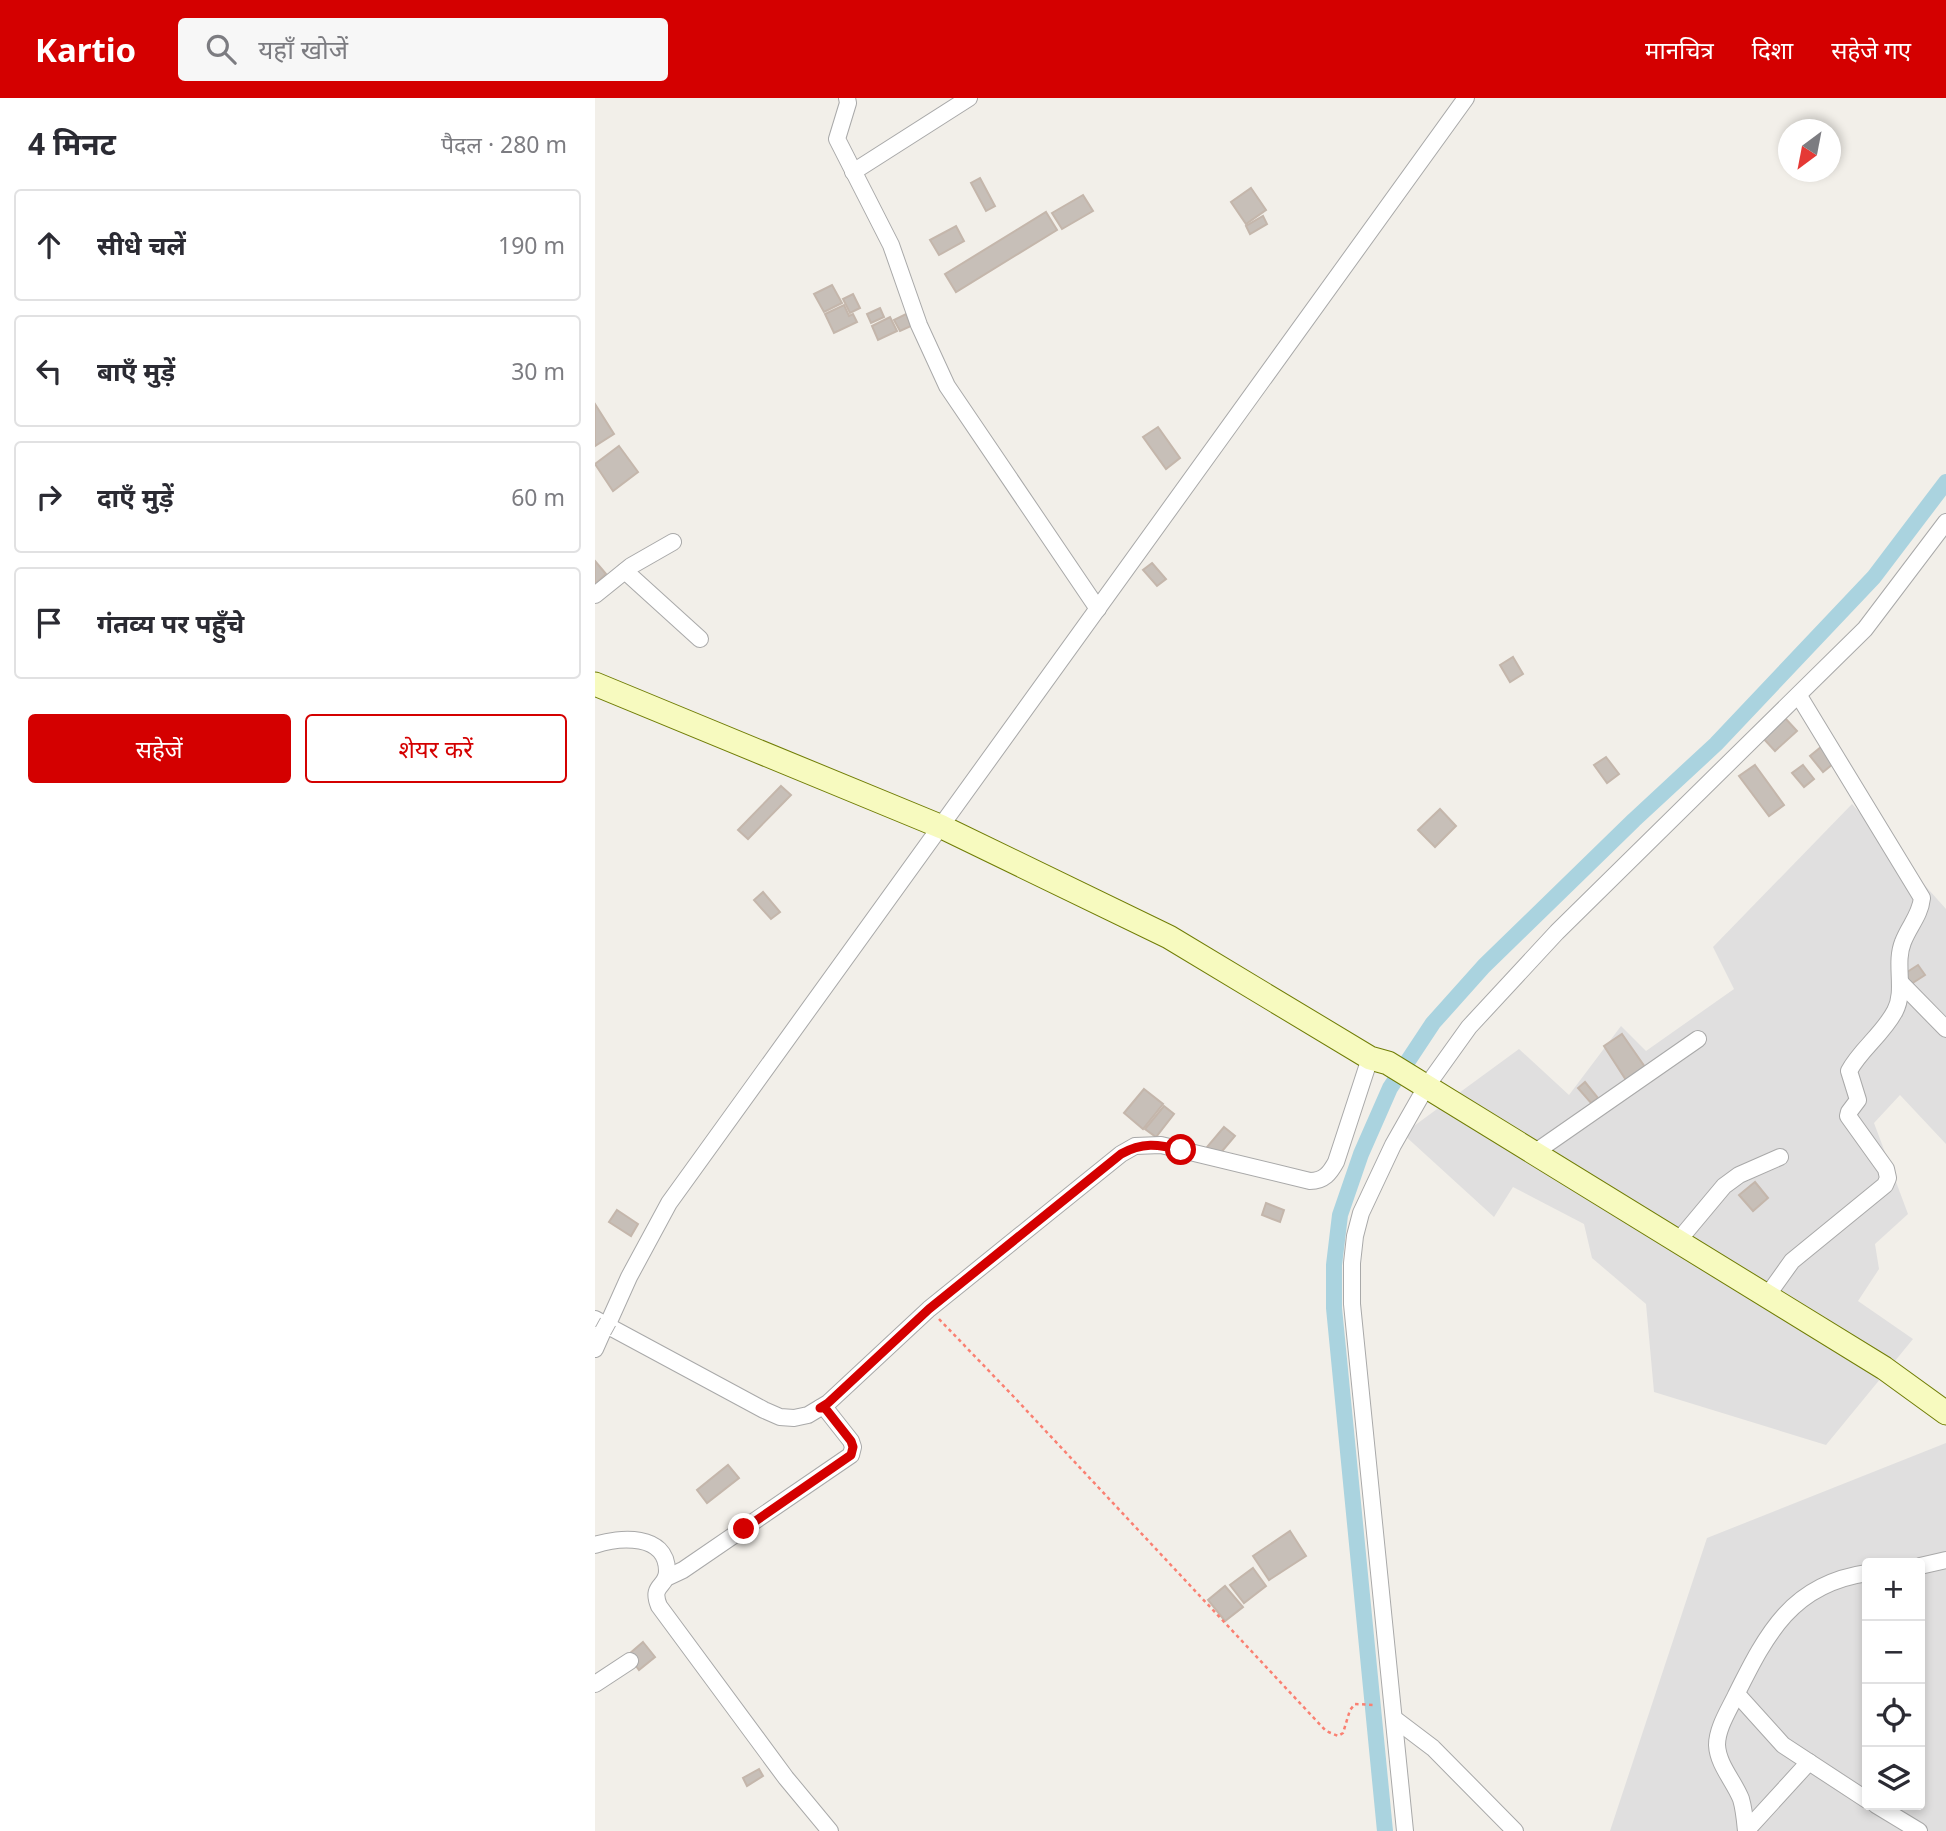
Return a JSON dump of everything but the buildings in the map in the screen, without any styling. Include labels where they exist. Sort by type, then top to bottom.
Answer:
[{"type":"street","points":[[847,98],[848,103],[837,139],[891,245],[919,326],[947,386],[1098,609]]},
{"type":"street","points":[[853,172],[969,98]]},
{"type":"street","points":[[595,1349],[603,1324],[669,1203],[1466,98]]},
{"type":"street","points":[[1405,1831],[1396,1720],[1392,1709],[1352,1304],[1352,1263],[1361,1213],[1393,1145],[1418,1082],[1557,932],[1865,629],[1946,522]]},
{"type":"street","points":[[595,595],[625,571],[673,542]]},
{"type":"street","points":[[625,571],[700,639]]},
{"type":"street","points":[[595,684],[942,827],[1179,943],[1418,1082],[1678,1241],[1884,1368],[1946,1413]]},
{"type":"street","points":[[1767,1296],[1791,1261],[1885,1185],[1888,1178],[1886,1169],[1848,1116],[1858,1100],[1849,1071],[1883,1032],[1901,999],[1903,942],[1921,910],[1922,898],[1799,696]]},
{"type":"street","points":[[1900,982],[1946,1029]]},
{"type":"street","points":[[1534,1153],[1698,1039]]},
{"type":"street","points":[[826,1411],[828,1403],[929,1309],[1121,1154],[1135,1146],[1161,1145],[1319,1181],[1330,1173],[1336,1162],[1379,1060]]},
{"type":"street","points":[[1678,1241],[1724,1186],[1739,1175],[1780,1157]]},
{"type":"street","points":[[603,1324],[779,1417],[794,1418],[826,1411]]},
{"type":"street","points":[[826,1411],[853,1447],[847,1459],[683,1570],[666,1577],[657,1588],[656,1597],[659,1605],[786,1778],[830,1831]]},
{"type":"street","points":[[595,1545],[636,1539],[653,1546],[665,1561],[666,1577]]},
{"type":"street","points":[[1925,1566],[1943,1565]]},
{"type":"street","points":[[1809,1762],[1746,1831],[1741,1799],[1722,1763],[1717,1749],[1717,1737],[1763,1641],[1786,1614],[1810,1592],[1831,1582],[1862,1574]]},
{"type":"street","points":[[595,1684],[630,1661]]},
{"type":"street","points":[[1737,1694],[1774,1736],[1862,1797]]},
{"type":"street","points":[[1396,1720],[1442,1756],[1515,1831]]},
{"type":"street","points":[[1884,1810],[1919,1831]]},
{"type":"path","points":[[929,1309],[1326,1731],[1338,1736],[1343,1733],[1350,1710],[1355,1704],[1382,1705]]},
{"type":"shaded area","points":[[1852,804],[1946,909],[1946,1144],[1900,1095],[1874,1123],[1908,1214],[1875,1244],[1879,1269],[1858,1301],[1913,1339],[1826,1445],[1654,1392],[1646,1304],[1592,1258],[1584,1224],[1513,1187],[1494,1217],[1403,1134],[1519,1049],[1569,1095],[1621,1026],[1646,1051],[1734,989],[1713,947]]},
{"type":"shaded area","points":[[1946,1443],[1946,1831],[1610,1831],[1707,1538]]},
{"type":"waterway","points":[[1385,1831],[1334,1308],[1334,1265],[1340,1215],[1361,1154],[1390,1088],[1433,1023],[1484,966],[1716,744],[1874,577],[1946,482]]},
{"type":"route","points":[[744,1529],[851,1455],[851,1441],[825,1408],[820,1408],[929,1309],[1121,1154],[1135,1146],[1148,1144],[1181,1150]]}]
